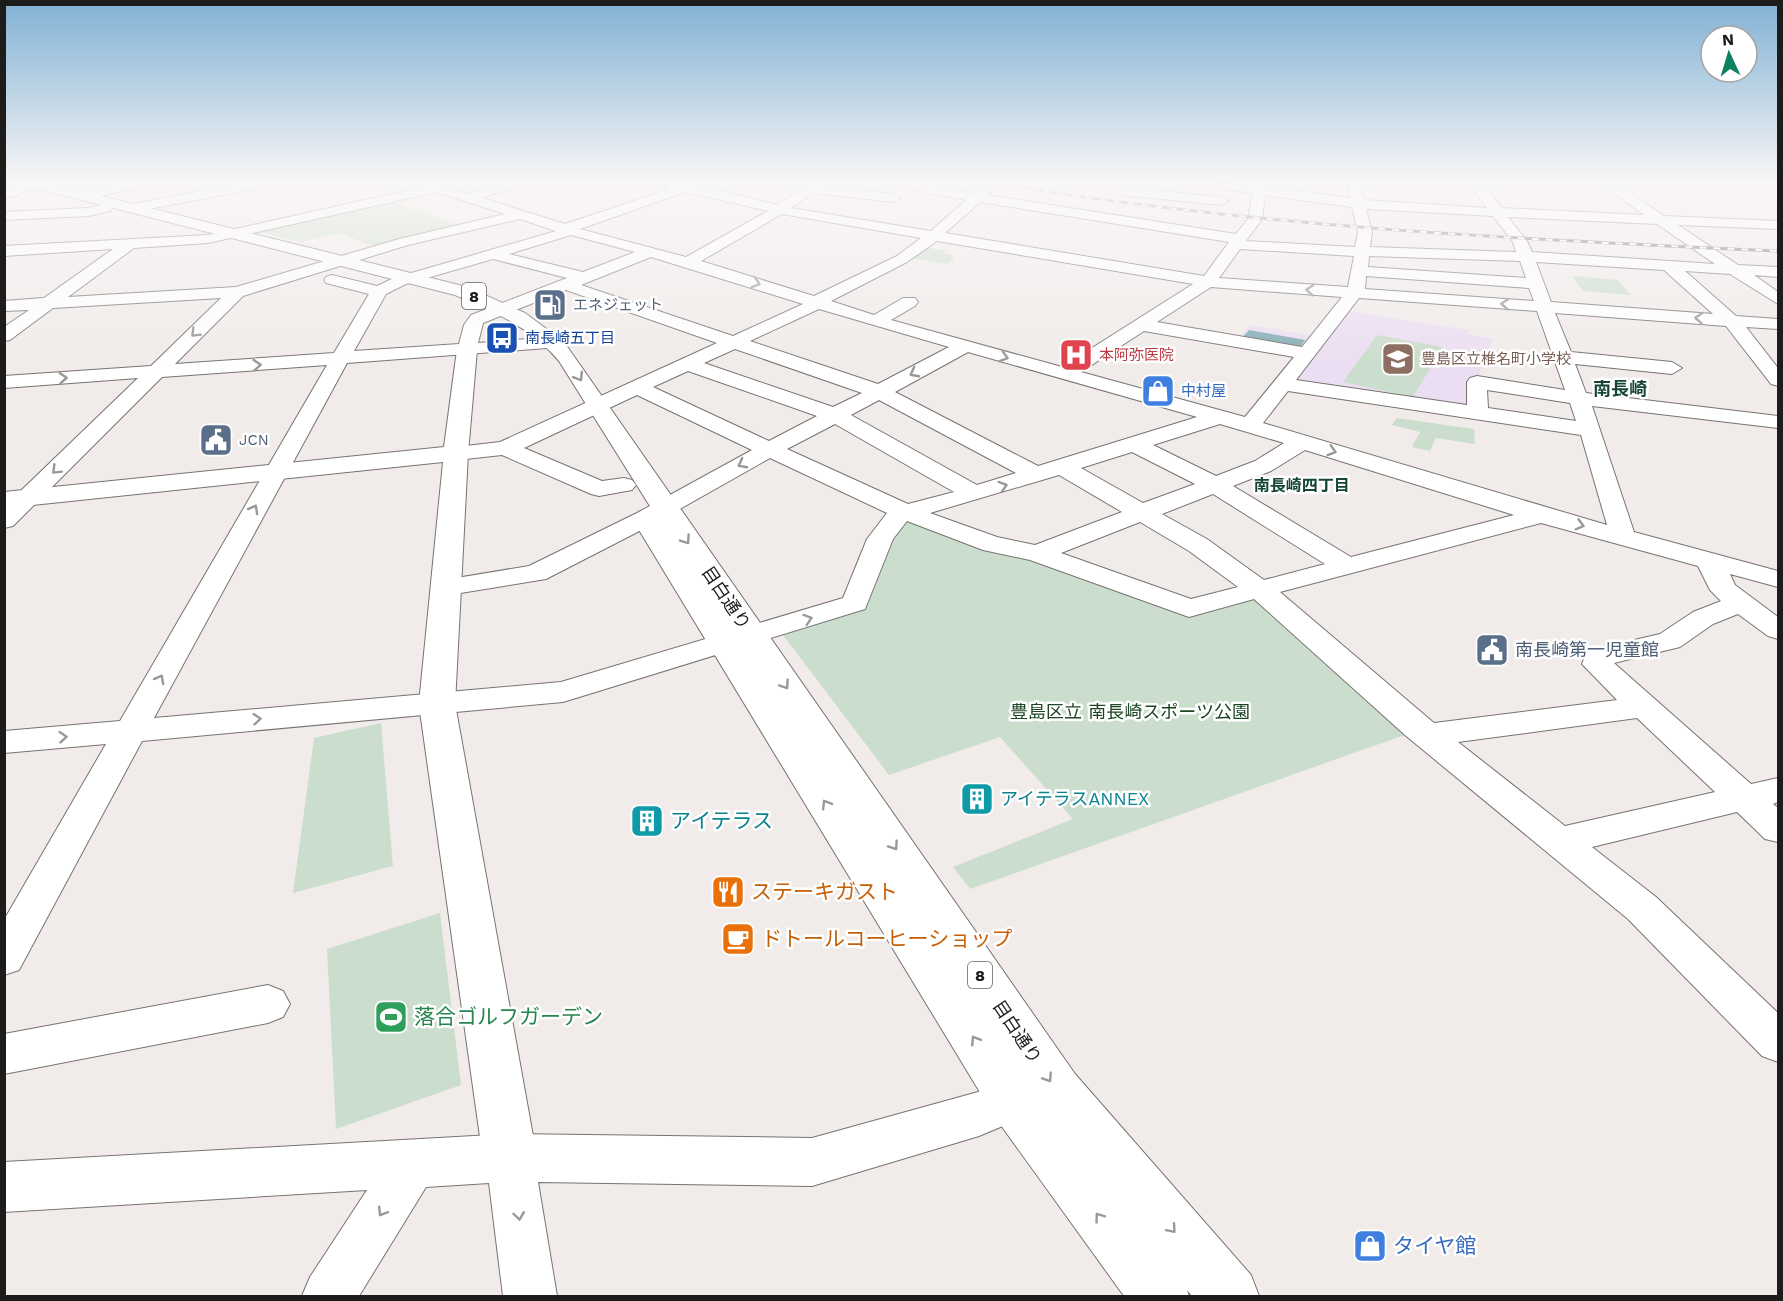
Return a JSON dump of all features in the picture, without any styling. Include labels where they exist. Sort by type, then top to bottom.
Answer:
[{"type":"main road","name":"目白通り","points":[[244,243],[336,268],[407,279],[532,326],[566,357],[583,413],[655,512],[739,640],[1057,1091],[1230,1296]]},
{"type":"main road","name":"目白通り","points":[[496,311],[532,345],[548,366]]},
{"type":"main road","points":[[467,350],[456,453],[448,587],[437,704],[510,1158]]},
{"type":"main road","points":[[17,498],[456,453]]},
{"type":"main road","name":"目白通り","points":[[618,476],[655,512]]},
{"type":"main road","name":"目白通り","points":[[739,640],[1013,1100],[1160,1296]]},
{"type":"street","points":[[4,251],[144,243]]},
{"type":"street","points":[[4,306],[237,292],[336,268],[405,243]]},
{"type":"street","points":[[4,958],[275,472],[379,291],[407,279],[528,243]]},
{"type":"street","points":[[615,243],[688,262],[876,321],[1250,426],[1542,516],[1779,579]]},
{"type":"street","points":[[688,262],[722,243]]},
{"type":"street","points":[[456,453],[505,448],[583,413],[635,386],[688,364],[883,270],[924,243]]},
{"type":"street","points":[[988,243],[1055,251],[1208,282],[1779,324]]},
{"type":"street","points":[[1065,374],[1208,282],[1236,243]]},
{"type":"street","points":[[1242,243],[1302,252],[1362,250],[1525,256],[1779,272]]},
{"type":"street","points":[[1250,426],[1355,293],[1363,243]]},
{"type":"street","points":[[1519,243],[1590,430],[1623,537]]},
{"type":"street","points":[[1696,243],[1779,299]]},
{"type":"street","points":[[4,336],[130,244]]},
{"type":"street","points":[[467,350],[477,319],[562,284],[650,252]]},
{"type":"street","points":[[493,254],[581,278]]},
{"type":"street","points":[[1668,265],[1730,320],[1779,380]]},
{"type":"street","points":[[336,268],[379,291]]},
{"type":"street","points":[[1359,271],[1536,284]]},
{"type":"street","points":[[562,284],[880,392],[1037,475]]},
{"type":"street","points":[[4,521],[17,498],[156,372],[237,292]]},
{"type":"street","points":[[876,321],[909,302]]},
{"type":"street","points":[[1142,325],[1308,354]]},
{"type":"street","points":[[4,382],[553,344]]},
{"type":"street","points":[[448,587],[536,573],[966,346]]},
{"type":"street","points":[[1563,357],[1672,368]]},
{"type":"street","points":[[688,364],[835,415],[975,494]]},
{"type":"street","points":[[1478,412],[1477,382],[1578,398],[1779,422]]},
{"type":"street","points":[[1284,384],[1590,430]]},
{"type":"street","points":[[635,386],[904,512],[992,544],[1037,553],[1189,608],[1542,516]]},
{"type":"street","points":[[4,742],[563,692],[855,603],[869,561],[896,516],[904,512],[975,494],[1219,417]]},
{"type":"street","points":[[1037,553],[1282,457],[1302,442]]},
{"type":"street","points":[[1134,444],[1215,485],[1347,566]]},
{"type":"street","points":[[505,448],[599,489],[618,476]]},
{"type":"street","points":[[1062,467],[1198,545],[1260,590],[1429,735],[1642,908],[1779,1042]]},
{"type":"street","points":[[1709,560],[1724,590],[1779,630]]},
{"type":"street","points":[[1741,603],[1703,618],[1670,641],[1598,657],[1597,664],[1743,799],[1779,829]]},
{"type":"street","points":[[1429,735],[1643,706]]},
{"type":"street","points":[[1560,841],[1779,790]]},
{"type":"street","points":[[4,1054],[268,1004]]},
{"type":"street","points":[[4,1187],[510,1158],[812,1162],[980,1114],[1013,1100]]},
{"type":"street","points":[[510,1158],[530,1296]]},
{"type":"street","points":[[329,1296],[413,1163]]},
{"type":"shaded area","name":"豊島区立椎名町小学校","points":[[1347,311],[1469,330],[1468,334],[1493,339],[1477,380],[1468,379],[1470,409],[1293,383]]},
{"type":"shaded area","points":[[1250,325],[1310,335],[1313,338],[1304,352],[1237,340]]},
{"type":"green space","points":[[365,243],[400,243],[379,248]]},
{"type":"green space","points":[[925,247],[946,251],[943,253],[954,256],[951,258],[955,259],[947,264],[909,258]]},
{"type":"green space","points":[[1572,276],[1618,280],[1631,295],[1583,291]]},
{"type":"green space","points":[[1377,335],[1443,347],[1413,397],[1343,382]]},
{"type":"green space","points":[[1397,418],[1474,429],[1475,444],[1436,438],[1430,451],[1412,447],[1420,432],[1392,425]]},
{"type":"green space","name":"豊島区立 南長崎スポーツ公園","points":[[901,517],[1046,558],[1186,612],[1251,598],[1261,600],[1413,732],[970,889],[953,867],[1073,819],[1000,737],[889,775],[780,631],[861,605]]},
{"type":"green space","points":[[381,723],[393,866],[293,893],[314,738]]},
{"type":"green space","name":"落合ゴルフガーデン","points":[[440,913],[461,1085],[336,1129],[327,949]]},
{"type":"water","points":[[1249,330],[1305,340],[1299,349],[1242,338]]},
{"type":"railway","points":[[1614,243],[1778,251]]},
{"type":"place","name":"エネジェット","points":[[550,305]]},
{"type":"place","name":"南長崎五丁目","points":[[502,338]]},
{"type":"place","name":"本阿弥医院","points":[[1076,355]]},
{"type":"place","name":"豊島区立椎名町小学校","points":[[1398,359]]},
{"type":"place","name":"中村屋","points":[[1158,391]]},
{"type":"place","name":"JCN","points":[[216,440]]},
{"type":"place","name":"南長崎第一児童館","points":[[1492,650]]},
{"type":"place","name":"アイテラスANNEX","points":[[977,799]]},
{"type":"place","name":"アイテラス","points":[[647,821]]},
{"type":"place","name":"ステーキガスト","points":[[728,892]]},
{"type":"place","name":"ドトールコーヒーショップ","points":[[738,939]]},
{"type":"place","name":"落合ゴルフガーデン","points":[[391,1017]]},
{"type":"place","name":"タイヤ館","points":[[1370,1246]]},
{"type":"district","name":"南長崎","points":[[1620,389]]},
{"type":"district","name":"南長崎四丁目","points":[[1302,485]]}]
